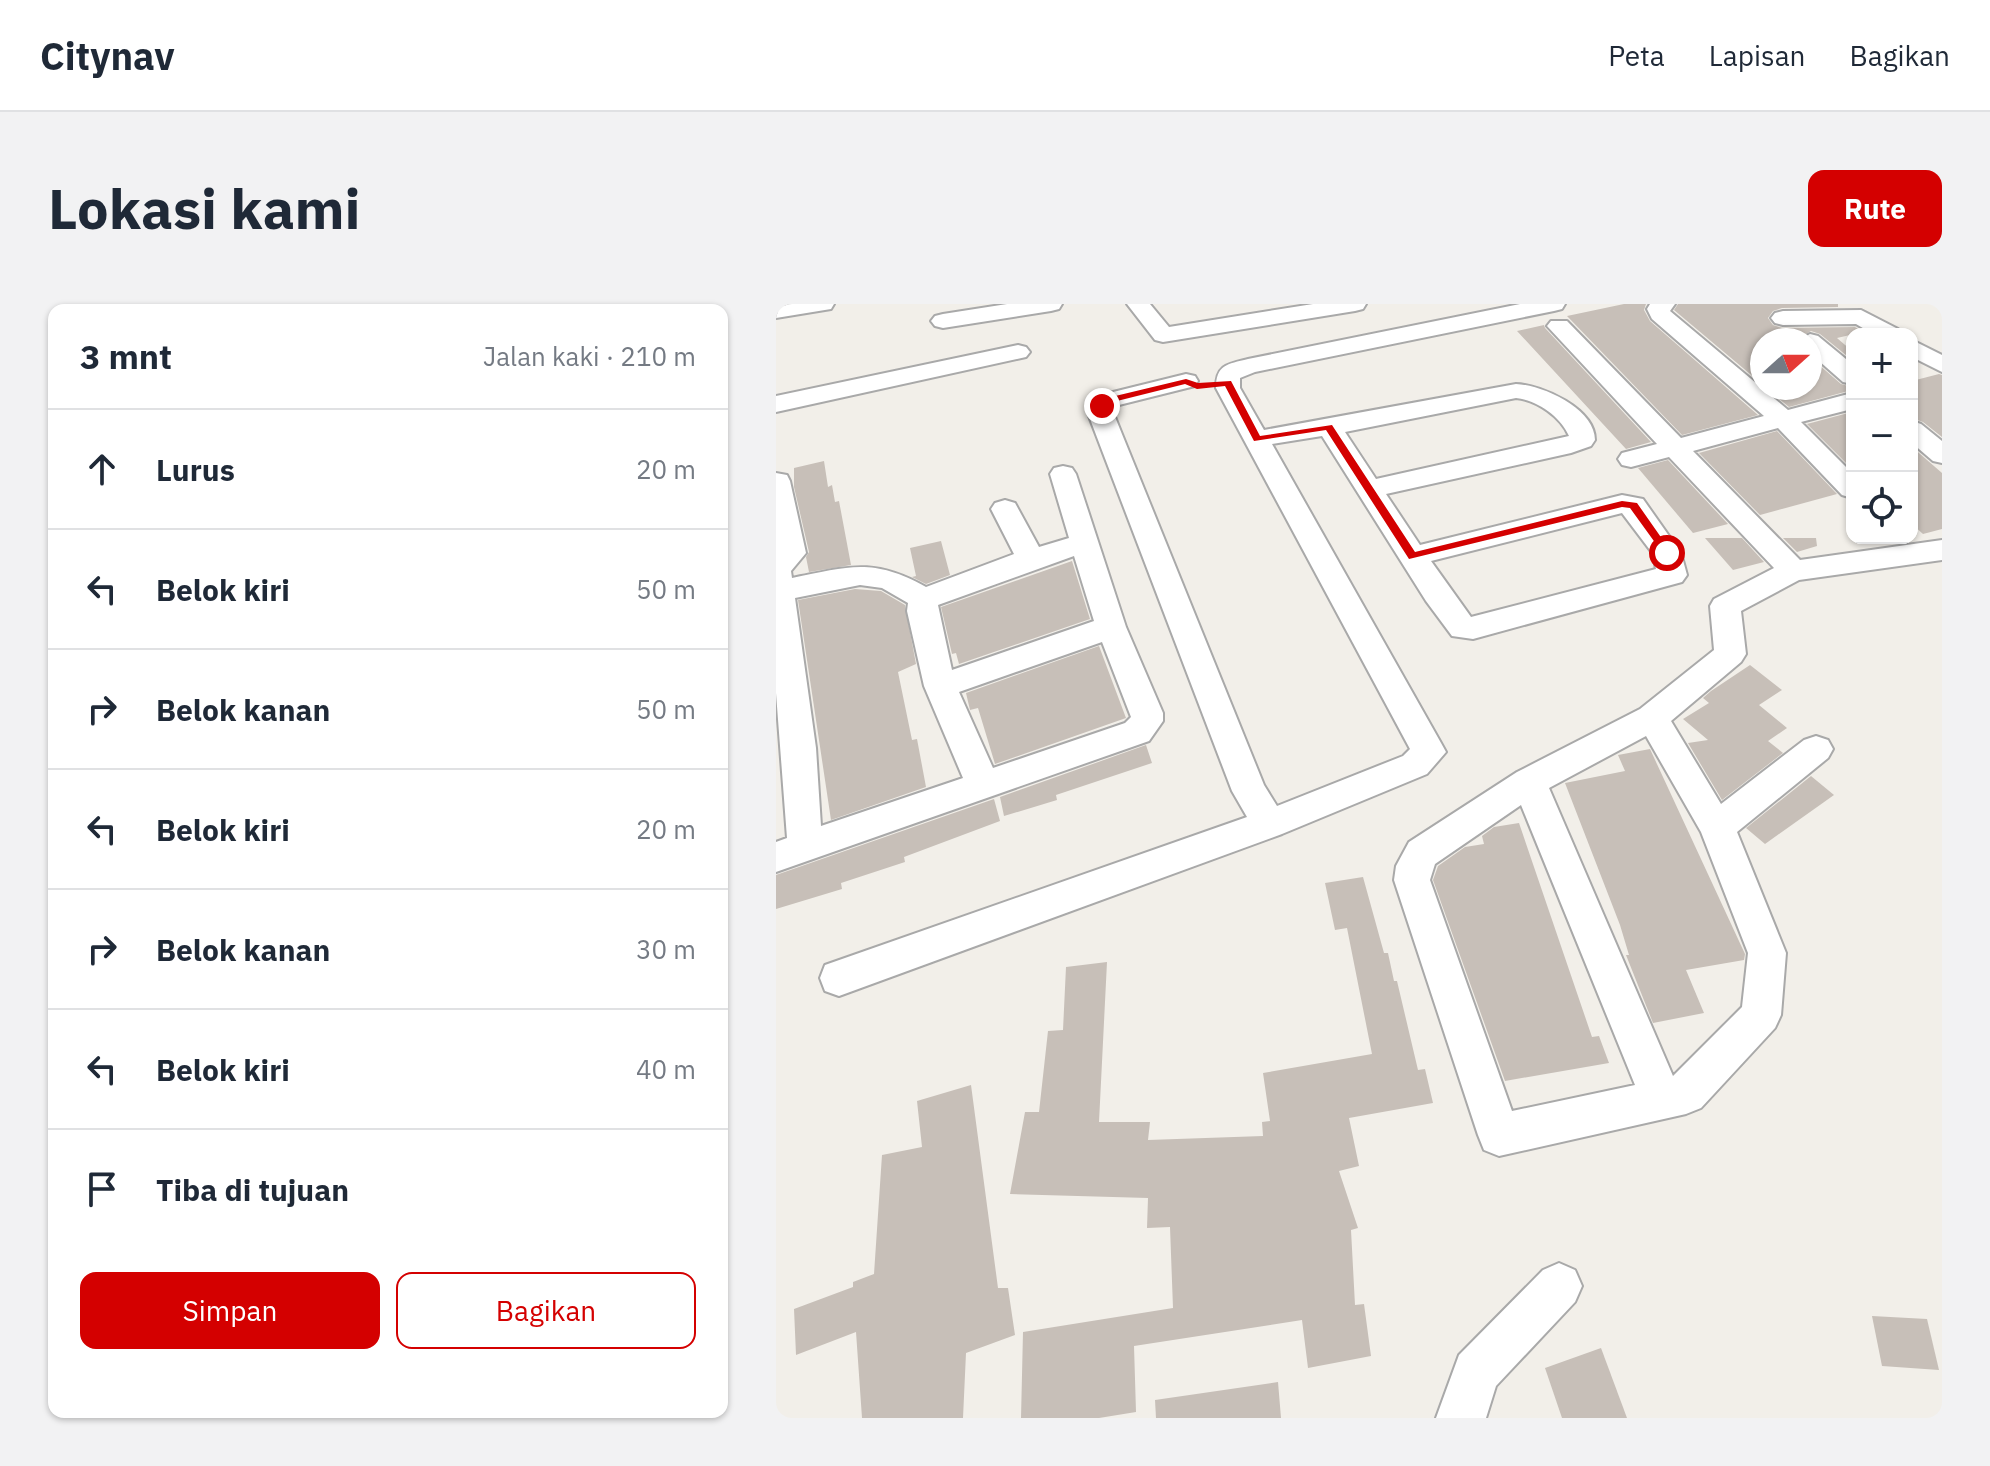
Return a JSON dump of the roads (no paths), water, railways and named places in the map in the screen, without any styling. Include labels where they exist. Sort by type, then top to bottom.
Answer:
[{"type":"street","points":[[776,311],[823,304]]},
{"type":"street","points":[[943,321],[1051,304]]},
{"type":"street","points":[[1138,304],[1163,335],[1186,381]]},
{"type":"street","points":[[1163,335],[1355,304]]},
{"type":"street","points":[[1664,304],[1658,309],[1660,314],[1785,421],[1846,483]]},
{"type":"street","points":[[1775,311],[1861,317],[1880,328]]},
{"type":"street","points":[[1775,311],[1796,328]]},
{"type":"street","points":[[839,978],[1270,824],[1415,765],[1429,752],[1257,439],[1228,383],[1228,374],[1248,366],[1556,315],[1793,571]]},
{"type":"street","points":[[1822,351],[1846,372]]},
{"type":"street","points":[[1918,351],[1942,365]]},
{"type":"street","points":[[776,404],[1018,352]]},
{"type":"street","points":[[1918,371],[1942,365]]},
{"type":"street","points":[[1228,383],[1197,386],[1186,381],[1110,400],[1100,411],[1249,791],[1270,824]]},
{"type":"street","points":[[1257,439],[1534,390],[1582,431],[1582,440],[1571,445],[1369,489]]},
{"type":"street","points":[[1631,459],[1846,403]]},
{"type":"street","points":[[1329,427],[1413,556],[1463,628],[1489,624],[1672,575],[1667,553],[1633,505],[1622,504],[1413,556]]},
{"type":"street","points":[[1918,434],[1942,455]]},
{"type":"street","points":[[777,481],[792,553],[776,568],[790,852],[1137,732],[1147,721],[1147,713],[1111,627],[1063,474]]},
{"type":"street","points":[[1005,509],[1031,559]]},
{"type":"street","points":[[924,599],[1031,559],[1087,543]]},
{"type":"street","points":[[1652,718],[1717,827],[1767,953],[1761,1015],[1686,1094],[1499,1135],[1412,880],[1414,866],[1422,853],[1529,782],[1652,718],[1730,654],[1725,606],[1793,571],[1919,548]]},
{"type":"street","points":[[779,591],[860,575],[889,579],[924,599]]},
{"type":"street","points":[[924,599],[922,611],[940,686],[984,786]]},
{"type":"street","points":[[940,686],[1111,627]]},
{"type":"street","points":[[1717,827],[1816,749]]},
{"type":"street","points":[[1529,782],[1662,1099]]},
{"type":"street","points":[[1461,1418],[1476,1372],[1559,1286]]}]
